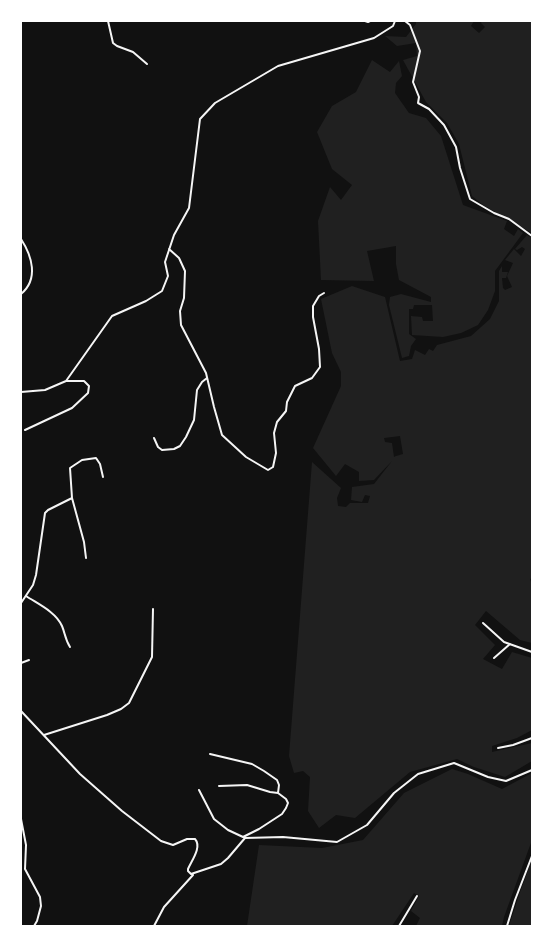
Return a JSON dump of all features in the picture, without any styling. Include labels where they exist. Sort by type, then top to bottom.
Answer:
[{"type":"street","points":[[108,21],[113,43],[133,52],[147,64]]},
{"type":"street","points":[[365,21],[370,21]]},
{"type":"street","points":[[66,380],[112,316],[146,301],[162,291],[168,276],[165,262],[174,235],[189,208],[200,119],[215,103],[278,66],[374,38],[393,26],[395,21]]},
{"type":"street","points":[[405,21],[410,25],[420,51],[413,82],[419,97],[418,103],[429,109],[444,125],[456,147],[460,168],[470,199],[494,213],[509,219],[532,236]]},
{"type":"street","points":[[21,239],[29,254],[32,274],[29,286],[21,294]]},
{"type":"street","points":[[170,249],[179,258],[185,271],[184,298],[179,318],[181,325],[206,373],[222,435],[246,458],[268,470],[273,467],[276,453],[274,433],[277,422],[286,411],[287,402],[295,386],[312,378],[320,367],[319,349],[313,317],[313,306],[324,293]]},
{"type":"street","points":[[154,438],[158,447],[162,450],[174,449],[180,446],[194,420],[197,390],[202,382],[207,378]]},
{"type":"street","points":[[21,392],[45,390],[66,380],[84,381],[89,386],[88,393],[72,408],[25,430]]},
{"type":"street","points":[[86,558],[84,542],[72,498],[70,468],[82,460],[96,458],[100,464],[103,477]]},
{"type":"street","points":[[21,603],[33,585],[36,575],[45,513],[72,498]]},
{"type":"street","points":[[26,596],[50,612],[56,618],[62,625],[65,640],[70,646]]},
{"type":"street","points":[[44,735],[107,715],[121,709],[129,703],[152,657],[153,609]]},
{"type":"street","points":[[483,623],[504,642],[532,652]]},
{"type":"street","points":[[494,658],[510,644]]},
{"type":"street","points":[[21,663],[29,660]]},
{"type":"street","points":[[21,711],[80,774],[122,811],[161,841],[173,845],[187,839],[195,839],[198,844],[188,869],[189,873],[194,874]]},
{"type":"street","points":[[498,748],[513,746],[532,738]]},
{"type":"street","points":[[210,754],[252,764],[277,780],[279,786],[278,792]]},
{"type":"street","points":[[199,790],[214,819],[228,830],[244,837],[283,837],[337,842],[367,825],[394,793],[418,774],[454,763],[488,777],[506,781],[532,770]]},
{"type":"street","points":[[154,926],[164,907],[194,874],[221,864],[228,858],[244,837],[282,814],[288,803],[286,799],[278,792],[270,792],[247,785],[219,786]]},
{"type":"street","points":[[21,818],[26,845],[25,869],[40,897],[41,906],[34,926]]},
{"type":"street","points":[[508,926],[515,900],[532,856]]},
{"type":"street","points":[[399,926],[417,896]]},
{"type":"shaded area","points":[[416,21],[474,21],[471,26],[479,33],[485,27],[481,23],[482,21],[532,21],[532,233],[483,205],[472,196],[459,144],[447,123],[426,102],[403,60],[417,56],[416,43],[397,46],[385,36],[406,37],[416,24]]},
{"type":"shaded area","points":[[372,60],[390,72],[399,61],[402,76],[396,83],[395,93],[409,113],[426,118],[441,136],[463,205],[507,221],[504,229],[514,236],[518,229],[523,233],[495,271],[495,291],[488,310],[478,325],[461,333],[443,337],[412,335],[411,316],[422,317],[423,321],[433,321],[432,305],[414,305],[413,309],[409,309],[409,334],[416,339],[411,346],[409,356],[402,358],[389,305],[390,297],[401,294],[431,302],[431,297],[399,280],[396,264],[396,246],[367,251],[374,281],[321,280],[318,221],[330,187],[341,200],[352,185],[332,169],[317,132],[332,106],[356,92]]},
{"type":"shaded area","points":[[527,235],[532,238],[532,578],[530,579],[532,584],[532,643],[520,640],[486,611],[475,625],[495,645],[483,659],[502,669],[512,652],[532,658],[532,730],[517,738],[492,746],[492,752],[532,743],[532,761],[505,777],[474,767],[457,759],[410,772],[355,818],[336,815],[319,828],[308,811],[310,777],[303,771],[294,773],[289,756],[312,462],[341,488],[337,498],[338,506],[346,507],[350,503],[368,503],[370,496],[365,495],[362,502],[351,500],[352,487],[374,484],[392,461],[374,480],[359,481],[359,472],[345,464],[336,476],[313,448],[341,386],[341,372],[332,353],[321,299],[352,286],[385,297],[400,361],[412,359],[415,350],[425,355],[429,349],[433,351],[437,345],[471,336],[490,319],[499,301],[499,271],[502,266],[502,272],[508,272],[506,278],[502,278],[503,288],[505,290],[512,287],[507,276],[513,263],[505,260],[514,249],[521,256],[525,249],[522,247],[517,250],[515,249]],"holes":[[[400,436],[403,454],[394,457],[392,443],[385,442],[384,438]]]},
{"type":"shaded area","points":[[452,769],[468,774],[502,789],[532,773],[532,840],[502,926],[416,926],[420,918],[411,911],[419,896],[414,893],[392,926],[247,926],[259,845],[322,848],[363,840],[404,793]]},
{"type":"shaded area","points":[[532,860],[532,926],[509,926],[519,895]]}]
